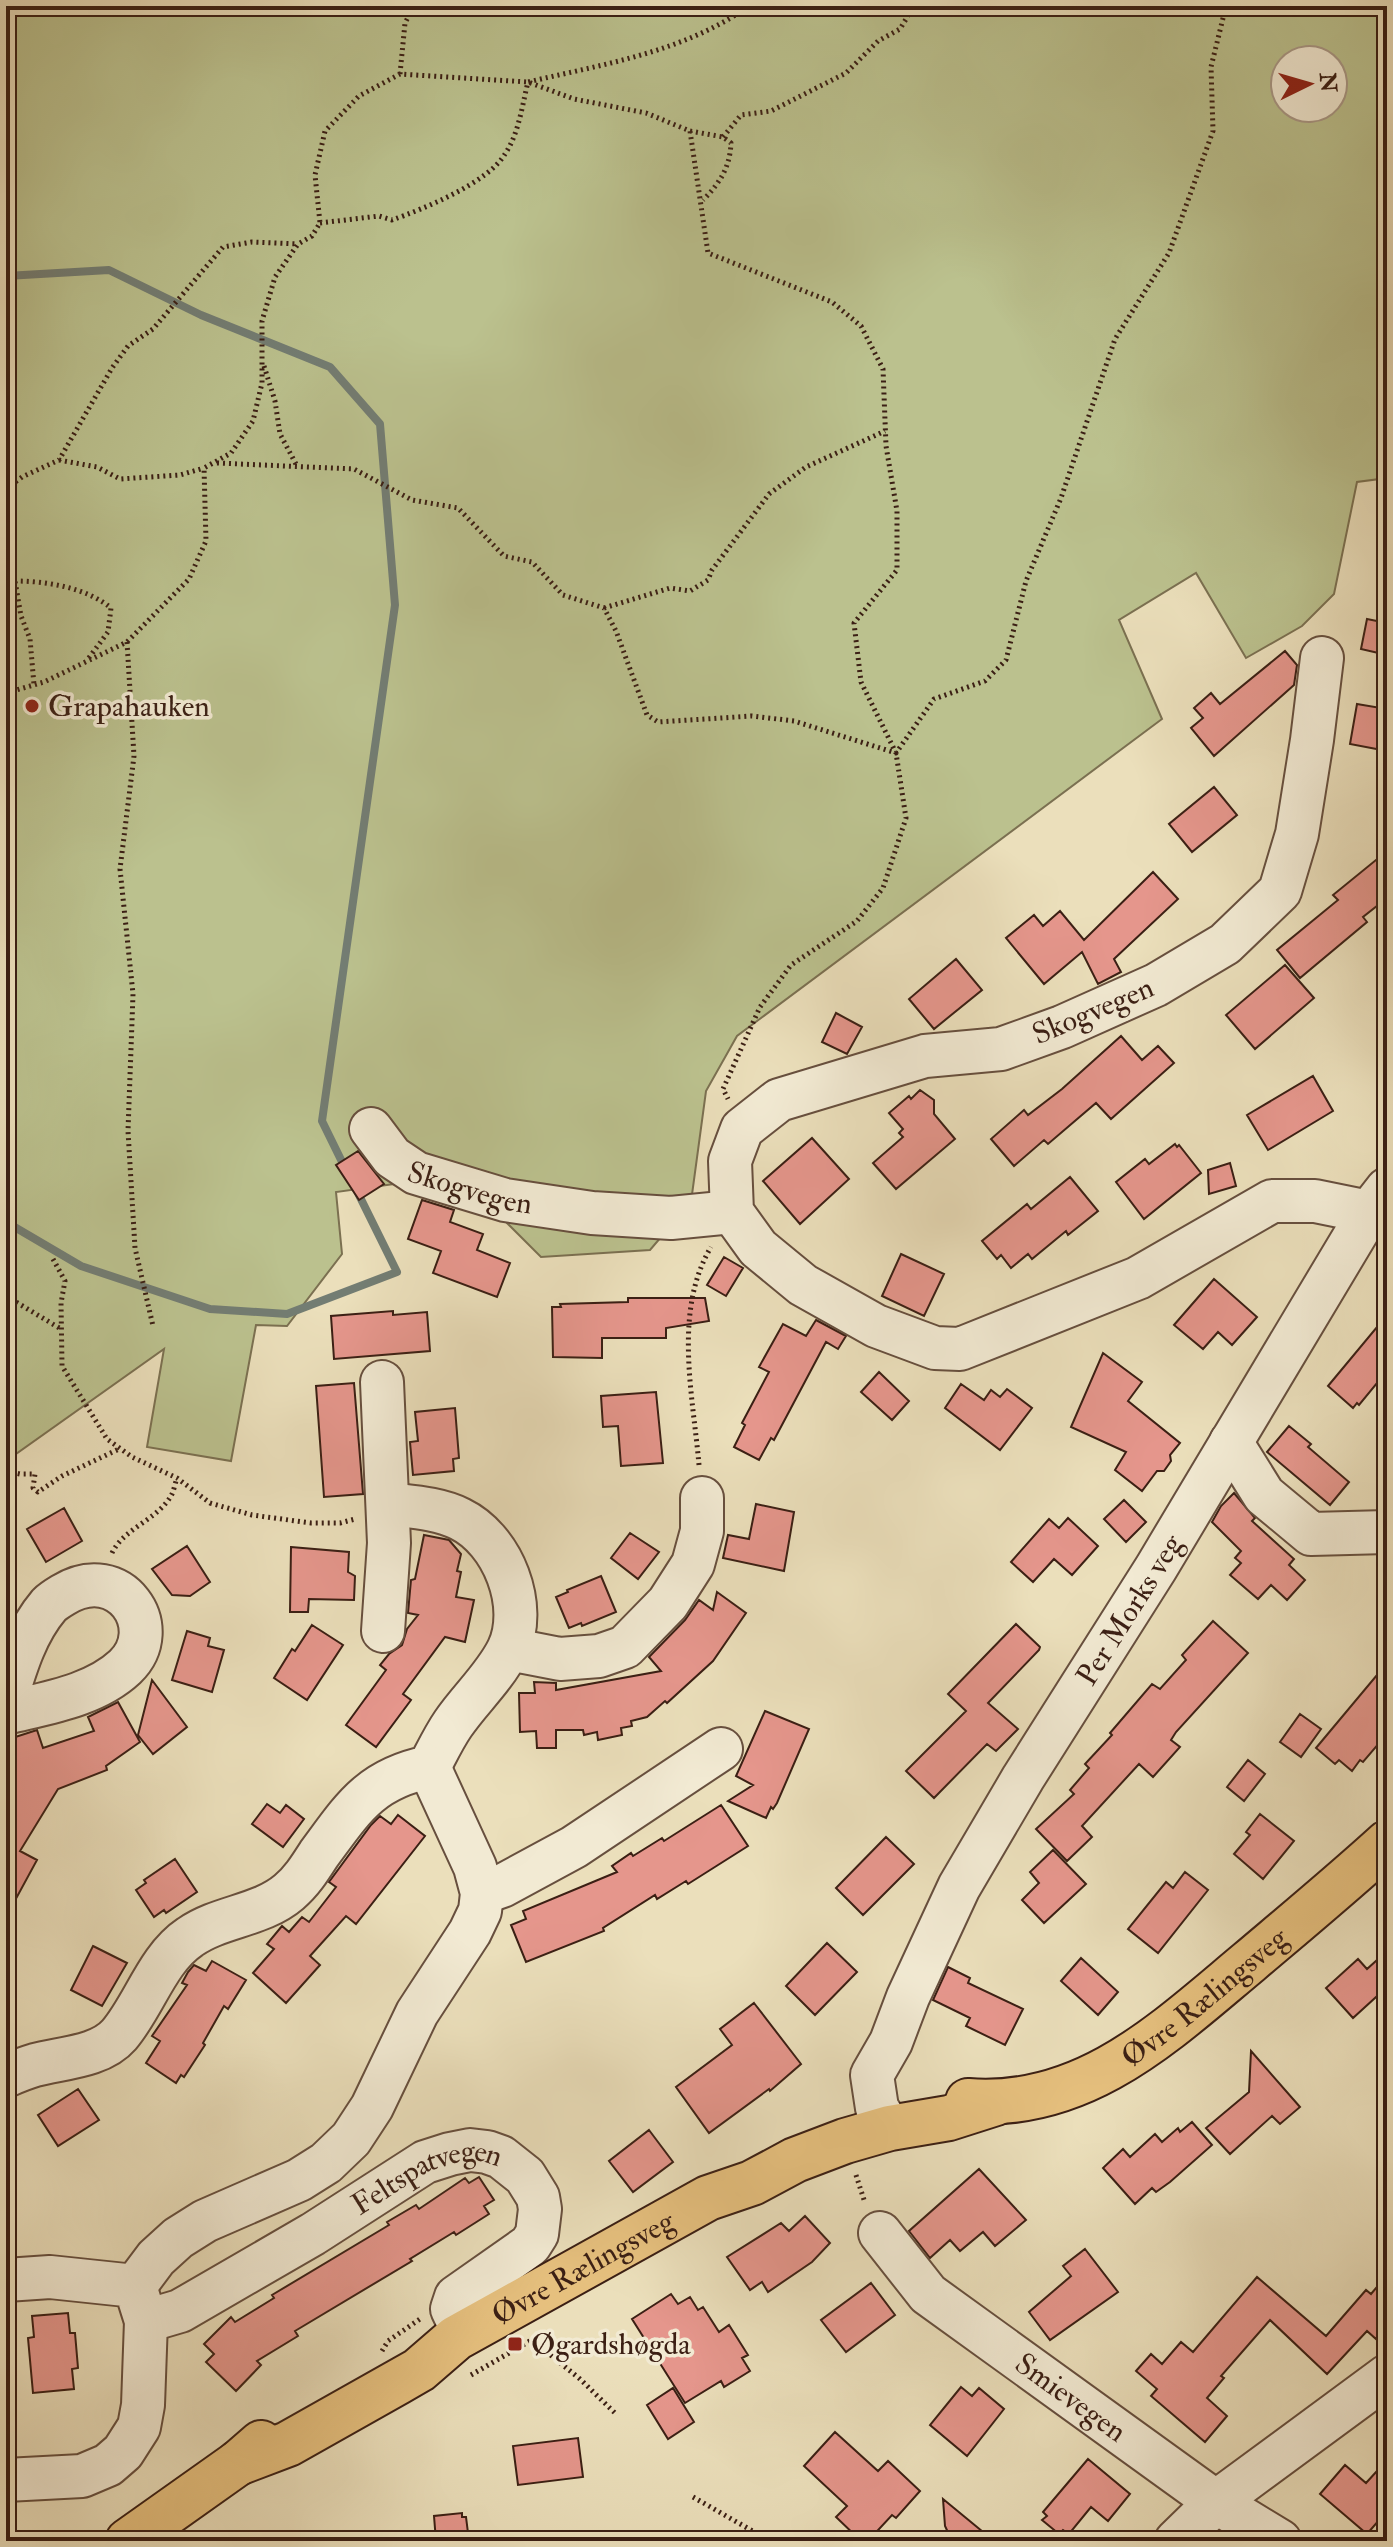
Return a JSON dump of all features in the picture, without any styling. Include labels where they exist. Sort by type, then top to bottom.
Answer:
[{"type":"main road","name":"Øvre Rælingsveg","points":[[128,2541],[317,2402],[410,2351],[460,2336],[708,2198],[752,2183],[888,2114],[949,2118],[996,2103],[1074,2085],[1132,2055],[1216,1990],[1387,1843]]},
{"type":"street","name":"Skogvegen","points":[[742,1129],[779,1100],[925,1056],[1001,1049],[1062,1027],[1156,985],[1225,944],[1280,891],[1297,834],[1322,658]]},
{"type":"street","name":"Skogvegen","points":[[371,1129],[392,1157],[416,1173],[505,1200],[592,1213],[671,1218],[732,1212]]},
{"type":"street","points":[[742,1129],[730,1161],[732,1212],[758,1248],[803,1285],[876,1326],[935,1348],[960,1349],[1138,1278],[1272,1201],[1378,1200]]},
{"type":"street","name":"Per Morks veg","points":[[888,2114],[891,2042],[923,1962],[959,1887],[1378,1200]]},
{"type":"street","points":[[382,1382],[389,1543],[383,1631]]},
{"type":"street","points":[[1231,1442],[1264,1495],[1311,1534],[1387,1532]]},
{"type":"street","points":[[509,1649],[560,1659],[599,1656],[625,1647],[668,1603],[693,1564],[702,1531],[702,1498]]},
{"type":"street","points":[[6,2076],[34,2065],[72,2058],[101,2047],[118,2036],[161,1969],[187,1938],[288,1894],[307,1875],[334,1835],[376,1786],[397,1775],[429,1767],[452,1725],[492,1675],[509,1649],[516,1612],[510,1582],[501,1560],[477,1529],[445,1512],[388,1504]]},
{"type":"street","points":[[6,1699],[19,1655],[51,1602],[71,1590],[98,1583],[117,1590],[132,1603],[139,1623],[141,1644],[127,1666],[104,1682],[68,1698],[6,1713]]},
{"type":"street","points":[[429,1767],[475,1867],[482,1893],[502,1886],[574,1847],[721,1749]]},
{"type":"street","name":"Feltspatvegen","points":[[140,2304],[156,2258],[178,2238],[205,2221],[299,2180],[326,2163],[351,2139],[372,2107],[417,2013],[470,1932],[480,1911],[482,1893]]},
{"type":"street","name":"Feltspatvegen","points":[[6,2280],[50,2277],[140,2304],[189,2305],[313,2234],[425,2162],[460,2152],[487,2152],[516,2167],[525,2176],[538,2197],[540,2222],[537,2234],[519,2254],[456,2297],[452,2309],[460,2336]]},
{"type":"street","name":"Smievegen","points":[[880,2233],[928,2294],[1216,2502],[1280,2541]]},
{"type":"street","points":[[6,2480],[82,2476],[108,2465],[123,2452],[139,2427],[143,2405],[140,2304]]},
{"type":"street","points":[[1176,2541],[1216,2502],[1387,2376]]},
{"type":"path","points":[[400,74],[405,23],[414,6]]},
{"type":"path","points":[[6,489],[22,477],[59,460],[97,467],[120,479],[180,475],[204,468],[231,453],[253,421],[262,383],[262,321],[275,277],[298,244],[312,236],[320,223],[315,175],[325,131],[359,96],[400,74],[528,82],[647,55],[695,36],[749,6]]},
{"type":"path","points":[[723,137],[741,115],[771,111],[846,73],[878,41],[900,29],[914,6]]},
{"type":"path","points":[[896,753],[934,699],[985,681],[1006,660],[1026,581],[1061,498],[1115,339],[1169,253],[1213,131],[1211,67],[1226,6]]},
{"type":"path","points":[[528,82],[574,99],[646,113],[690,131],[723,137],[731,143],[730,161],[718,185],[702,201]]},
{"type":"path","points":[[320,223],[379,216],[392,220],[449,196],[475,181],[504,157],[517,129],[528,82]]},
{"type":"path","points":[[690,131],[708,253],[832,302],[861,326],[883,369],[885,431],[897,511],[897,570],[854,623],[861,682],[896,753],[906,818],[883,888],[857,921],[791,965],[760,1007],[723,1089],[742,1129]]},
{"type":"path","points":[[59,460],[128,346],[153,329],[223,247],[252,242],[298,244]]},
{"type":"path","points":[[262,357],[275,401],[280,434],[297,467]]},
{"type":"path","points":[[214,463],[354,469],[412,500],[458,508],[504,556],[532,562],[563,595],[604,608],[670,588],[690,591],[708,580],[712,570],[769,494],[806,467],[885,431]]},
{"type":"path","points":[[6,693],[34,685],[127,642],[189,579],[206,541],[204,468]]},
{"type":"path","points":[[6,518],[14,551],[6,565]]},
{"type":"path","points":[[6,574],[15,581],[38,581],[98,598],[111,608],[108,632],[85,662]]},
{"type":"path","points":[[15,581],[21,616],[30,639],[34,685]]},
{"type":"path","points":[[604,608],[616,631],[647,715],[658,722],[752,716],[794,721],[896,753]]},
{"type":"path","points":[[127,642],[134,756],[120,869],[133,994],[128,1131],[135,1248],[153,1326]]},
{"type":"path","points":[[702,1498],[688,1337],[691,1298],[706,1255],[732,1212]]},
{"type":"path","points":[[53,1259],[65,1281],[61,1303],[62,1366],[107,1439],[120,1449],[177,1478],[210,1503],[252,1515],[311,1523],[340,1523],[369,1516],[388,1504]]},
{"type":"path","points":[[6,1296],[61,1329]]},
{"type":"path","points":[[6,1471],[35,1474],[33,1488],[38,1492],[62,1476],[120,1449]]},
{"type":"path","points":[[98,1583],[117,1542],[155,1514],[172,1496],[177,1478]]},
{"type":"path","points":[[856,2174],[880,2233]]},
{"type":"path","points":[[532,2340],[580,2379],[617,2415]]},
{"type":"path","points":[[693,2497],[770,2541]]},
{"type":"green space","points":[[6,6],[1387,6],[1387,478],[1357,482],[1334,594],[1302,626],[1246,658],[1196,573],[1119,620],[1162,719],[737,1036],[706,1091],[691,1202],[650,1250],[541,1257],[484,1200],[394,1184],[336,1192],[342,1254],[287,1326],[256,1325],[231,1461],[147,1447],[164,1349],[6,1461]]},
{"type":"building","points":[[1367,619],[1387,623],[1387,655],[1361,649]]},
{"type":"building","points":[[1285,651],[1297,665],[1294,685],[1214,756],[1191,728],[1203,718],[1194,708],[1211,693],[1220,704]]},
{"type":"building","points":[[1357,704],[1387,709],[1387,751],[1350,744]]},
{"type":"building","points":[[1214,787],[1237,815],[1192,852],[1169,824]]},
{"type":"building","points":[[1387,851],[1387,898],[1363,917],[1367,922],[1300,978],[1277,950],[1338,900],[1333,895]]},
{"type":"building","points":[[1153,872],[1178,899],[1114,959],[1121,972],[1098,984],[1082,952],[1044,984],[1006,938],[1034,915],[1043,926],[1060,911],[1084,940]]},
{"type":"building","points":[[956,959],[982,990],[934,1029],[909,999]]},
{"type":"building","points":[[1285,965],[1314,998],[1255,1049],[1226,1015]]},
{"type":"building","points":[[836,1013],[862,1027],[847,1054],[822,1042]]},
{"type":"building","points":[[1121,1036],[1142,1060],[1158,1046],[1174,1063],[1111,1119],[1096,1103],[1048,1144],[1044,1140],[1014,1166],[991,1139],[1024,1110],[1028,1115],[1062,1089]]},
{"type":"building","points":[[1313,1076],[1333,1111],[1268,1150],[1247,1115]]},
{"type":"building","points":[[920,1090],[934,1100],[934,1114],[955,1139],[896,1189],[873,1163],[903,1137],[899,1133],[903,1129],[889,1113]]},
{"type":"building","points":[[812,1138],[849,1179],[800,1224],[763,1181]]},
{"type":"building","points":[[1175,1144],[1201,1173],[1144,1219],[1116,1182],[1145,1159],[1149,1164]]},
{"type":"building","points":[[358,1151],[384,1184],[359,1200],[336,1165]]},
{"type":"building","points":[[1230,1163],[1236,1186],[1209,1194],[1208,1170]]},
{"type":"building","points":[[1070,1177],[1098,1211],[1068,1235],[1066,1231],[1032,1259],[1028,1254],[1011,1268],[1001,1255],[997,1259],[982,1241],[1027,1204],[1031,1209]]},
{"type":"building","points":[[422,1200],[454,1210],[450,1222],[483,1234],[477,1250],[510,1263],[497,1297],[433,1273],[441,1251],[408,1239]]},
{"type":"building","points":[[901,1254],[944,1274],[924,1316],[882,1296]]},
{"type":"building","points":[[724,1257],[743,1268],[726,1296],[707,1285]]},
{"type":"building","points":[[1214,1279],[1257,1317],[1232,1345],[1218,1332],[1203,1349],[1174,1325]]},
{"type":"building","points":[[628,1298],[705,1298],[709,1321],[666,1328],[666,1338],[602,1338],[602,1358],[553,1357],[552,1307],[561,1307],[560,1304],[628,1302]]},
{"type":"building","points":[[393,1311],[393,1315],[427,1312],[430,1351],[334,1359],[331,1316]]},
{"type":"building","points":[[1387,1315],[1387,1371],[1353,1408],[1328,1386]]},
{"type":"building","points":[[816,1320],[846,1336],[838,1349],[826,1342],[774,1440],[771,1438],[759,1460],[734,1447],[745,1425],[742,1423],[769,1372],[759,1367],[783,1324],[806,1336]]},
{"type":"building","points":[[1103,1353],[1142,1382],[1128,1401],[1180,1443],[1170,1455],[1171,1461],[1164,1471],[1157,1471],[1142,1491],[1115,1470],[1126,1452],[1071,1427]]},
{"type":"building","points":[[879,1372],[909,1401],[892,1420],[861,1392]]},
{"type":"building","points":[[354,1383],[363,1494],[324,1497],[316,1386]]},
{"type":"building","points":[[961,1384],[984,1400],[991,1390],[1000,1397],[1007,1389],[1032,1408],[1000,1450],[945,1408]]},
{"type":"building","points":[[656,1392],[663,1463],[621,1466],[618,1426],[603,1427],[601,1396]]},
{"type":"building","points":[[455,1408],[459,1458],[453,1459],[454,1471],[413,1475],[410,1442],[418,1441],[415,1412]]},
{"type":"building","points":[[1289,1426],[1349,1482],[1330,1505],[1267,1452]]},
{"type":"building","points":[[1234,1493],[1255,1518],[1252,1521],[1294,1559],[1289,1565],[1305,1580],[1287,1600],[1271,1585],[1258,1599],[1230,1575],[1241,1563],[1235,1558],[1241,1551],[1212,1522],[1221,1506]]},
{"type":"building","points":[[1124,1500],[1146,1522],[1126,1542],[1104,1519]]},
{"type":"building","points":[[756,1504],[794,1512],[784,1571],[723,1558],[728,1535],[749,1539]]},
{"type":"building","points":[[64,1508],[82,1541],[46,1562],[27,1529]]},
{"type":"building","points":[[1068,1518],[1098,1546],[1072,1575],[1054,1559],[1033,1582],[1011,1562],[1049,1519],[1059,1528]]},
{"type":"building","points":[[630,1533],[659,1552],[638,1579],[611,1558]]},
{"type":"building","points":[[424,1535],[449,1540],[461,1554],[456,1597],[474,1600],[465,1642],[445,1637],[403,1694],[411,1700],[376,1747],[346,1725],[386,1670],[380,1665],[402,1645],[407,1629],[418,1615],[408,1613],[411,1580],[415,1579]]},
{"type":"building","points":[[187,1546],[210,1582],[190,1596],[172,1595],[152,1569]]},
{"type":"building","points":[[291,1547],[349,1552],[348,1572],[355,1576],[354,1600],[309,1599],[308,1612],[290,1612]]},
{"type":"building","points":[[601,1576],[616,1612],[569,1628],[556,1597]]},
{"type":"building","points":[[717,1592],[746,1613],[713,1661],[667,1703],[665,1701],[647,1717],[631,1721],[632,1726],[621,1728],[622,1735],[598,1740],[597,1732],[584,1735],[583,1730],[556,1730],[556,1748],[537,1748],[536,1731],[520,1732],[519,1693],[535,1693],[534,1682],[556,1683],[556,1690],[661,1671],[649,1657],[685,1620],[699,1600],[713,1610]]},
{"type":"building","points":[[1213,1621],[1248,1653],[1176,1732],[1171,1740],[1180,1747],[1153,1777],[1139,1764],[1082,1826],[1092,1837],[1067,1861],[1036,1829],[1074,1794],[1070,1790],[1089,1768],[1085,1764],[1152,1684],[1160,1689],[1186,1660],[1182,1655]]},
{"type":"building","points":[[1016,1624],[1040,1647],[1039,1650],[988,1703],[1018,1729],[996,1751],[987,1744],[934,1798],[906,1771],[966,1711],[948,1694]]},
{"type":"building","points":[[312,1625],[343,1645],[307,1700],[274,1678]]},
{"type":"building","points":[[187,1631],[210,1638],[208,1646],[224,1650],[212,1692],[172,1680]]},
{"type":"building","points":[[1387,1663],[1387,1734],[1352,1771],[1339,1760],[1335,1764],[1316,1748]]},
{"type":"building","points":[[152,1680],[187,1727],[153,1754],[138,1735]]},
{"type":"building","points":[[118,1702],[140,1742],[106,1766],[107,1770],[58,1789],[20,1851],[37,1860],[6,1917],[6,1781],[12,1770],[6,1740],[37,1730],[43,1748],[94,1731],[88,1717]]},
{"type":"building","points":[[765,1711],[809,1729],[777,1803],[773,1809],[771,1807],[766,1818],[728,1801],[753,1785],[736,1776]]},
{"type":"building","points":[[1300,1714],[1321,1729],[1301,1757],[1280,1742]]},
{"type":"building","points":[[1248,1760],[1265,1774],[1244,1801],[1227,1787]]},
{"type":"building","points":[[267,1804],[280,1813],[286,1805],[304,1819],[283,1847],[252,1824]]},
{"type":"building","points":[[721,1805],[748,1846],[688,1884],[686,1881],[657,1899],[655,1895],[603,1928],[604,1931],[526,1962],[511,1925],[526,1919],[523,1911],[617,1872],[612,1866],[631,1853],[633,1856],[662,1838],[664,1841]]},
{"type":"building","points":[[1260,1814],[1294,1841],[1263,1879],[1234,1854],[1250,1835],[1246,1832]]},
{"type":"building","points":[[398,1815],[425,1836],[356,1924],[346,1916],[310,1956],[320,1965],[286,2003],[253,1973],[274,1949],[267,1944],[282,1926],[289,1932],[302,1917],[309,1922],[336,1887],[329,1882],[371,1825],[380,1816],[391,1824]]},
{"type":"building","points":[[886,1837],[914,1864],[863,1915],[836,1888]]},
{"type":"building","points":[[1053,1850],[1086,1884],[1044,1923],[1022,1900],[1039,1883],[1030,1872]]},
{"type":"building","points":[[175,1859],[197,1892],[166,1913],[164,1910],[154,1917],[136,1890],[146,1883],[144,1880]]},
{"type":"building","points":[[1185,1872],[1208,1890],[1158,1953],[1128,1929],[1166,1882],[1173,1888]]},
{"type":"building","points":[[827,1943],[857,1972],[815,2015],[786,1986]]},
{"type":"building","points":[[93,1946],[127,1963],[102,2006],[71,1990]]},
{"type":"building","points":[[1387,1951],[1387,1987],[1353,2018],[1326,1988],[1358,1959],[1367,1969]]},
{"type":"building","points":[[1081,1958],[1118,1992],[1098,2015],[1061,1981]]},
{"type":"building","points":[[212,1961],[246,1980],[228,2009],[224,2006],[203,2043],[205,2045],[184,2077],[181,2075],[176,2083],[146,2063],[160,2041],[152,2036],[187,1985],[182,1983],[188,1972],[194,1965],[206,1971]]},
{"type":"building","points":[[948,1967],[970,1978],[968,1983],[1023,2009],[1005,2045],[966,2026],[970,2018],[933,2000]]},
{"type":"building","points":[[754,2003],[801,2064],[770,2091],[709,2133],[676,2087],[732,2045],[720,2029]]},
{"type":"building","points":[[1251,2051],[1300,2107],[1280,2124],[1272,2116],[1230,2154],[1206,2128],[1249,2092]]},
{"type":"building","points":[[78,2089],[99,2120],[58,2146],[38,2115]]},
{"type":"building","points":[[1192,2122],[1212,2145],[1170,2182],[1156,2192],[1152,2188],[1135,2204],[1103,2168],[1123,2149],[1130,2157],[1155,2134],[1162,2142],[1178,2128],[1180,2132]]},
{"type":"building","points":[[649,2130],[673,2162],[633,2192],[609,2161]]},
{"type":"building","points":[[979,2169],[1026,2220],[995,2246],[983,2232],[960,2251],[950,2240],[930,2258],[909,2231]]},
{"type":"building","points":[[479,2177],[494,2200],[484,2206],[489,2214],[456,2235],[454,2232],[410,2259],[412,2261],[295,2331],[298,2336],[257,2361],[261,2365],[236,2391],[206,2362],[214,2354],[204,2344],[231,2317],[235,2322],[274,2298],[272,2295],[389,2225],[387,2222],[416,2205],[419,2209],[465,2178],[469,2183]]},
{"type":"building","points":[[805,2216],[830,2243],[812,2262],[768,2292],[762,2282],[750,2290],[727,2257],[781,2223],[789,2231]]},
{"type":"building","points":[[1085,2249],[1118,2292],[1050,2340],[1029,2312],[1071,2276],[1063,2266]]},
{"type":"building","points":[[1387,2275],[1387,2326],[1376,2339],[1367,2331],[1327,2374],[1270,2320],[1221,2376],[1224,2378],[1207,2398],[1227,2416],[1205,2442],[1151,2396],[1157,2389],[1136,2371],[1151,2354],[1162,2364],[1181,2342],[1193,2352],[1257,2277],[1326,2336],[1366,2290],[1371,2294]]},
{"type":"building","points":[[871,2283],[895,2315],[846,2352],[821,2320]]},
{"type":"building","points":[[671,2294],[678,2304],[690,2297],[698,2310],[703,2307],[719,2332],[729,2325],[748,2355],[742,2358],[750,2371],[724,2387],[721,2381],[685,2403],[632,2319]]},
{"type":"building","points":[[68,2313],[70,2333],[75,2333],[78,2368],[72,2369],[74,2389],[33,2393],[28,2338],[34,2337],[32,2316]]},
{"type":"building","points":[[961,2387],[972,2396],[979,2388],[1004,2409],[967,2456],[930,2425]]},
{"type":"building","points":[[673,2388],[694,2422],[668,2439],[647,2405]]},
{"type":"building","points":[[835,2432],[878,2471],[888,2461],[920,2491],[896,2518],[892,2515],[868,2541],[861,2541],[836,2517],[847,2506],[804,2466]]},
{"type":"building","points":[[578,2438],[583,2477],[518,2485],[513,2446]]},
{"type":"building","points":[[1088,2459],[1130,2494],[1108,2521],[1091,2507],[1069,2534],[1063,2530],[1059,2534],[1042,2520],[1047,2516],[1043,2512]]},
{"type":"building","points":[[1387,2460],[1387,2511],[1367,2534],[1320,2494],[1345,2465],[1366,2483]]},
{"type":"building","points":[[943,2499],[994,2541],[952,2541],[945,2526]]},
{"type":"building","points":[[462,2513],[462,2517],[466,2517],[469,2541],[436,2541],[434,2516]]},
{"type":"waterway","points":[[6,276],[109,270],[201,315],[330,367],[380,424],[395,605],[322,1121],[346,1170]]},
{"type":"waterway","points":[[6,1222],[81,1266],[210,1309],[287,1314],[397,1272],[356,1189]]},
{"type":"place","name":"Grapahauken","points":[[32,706]]},
{"type":"place","name":"Øgardshøgda","points":[[515,2344]]}]
